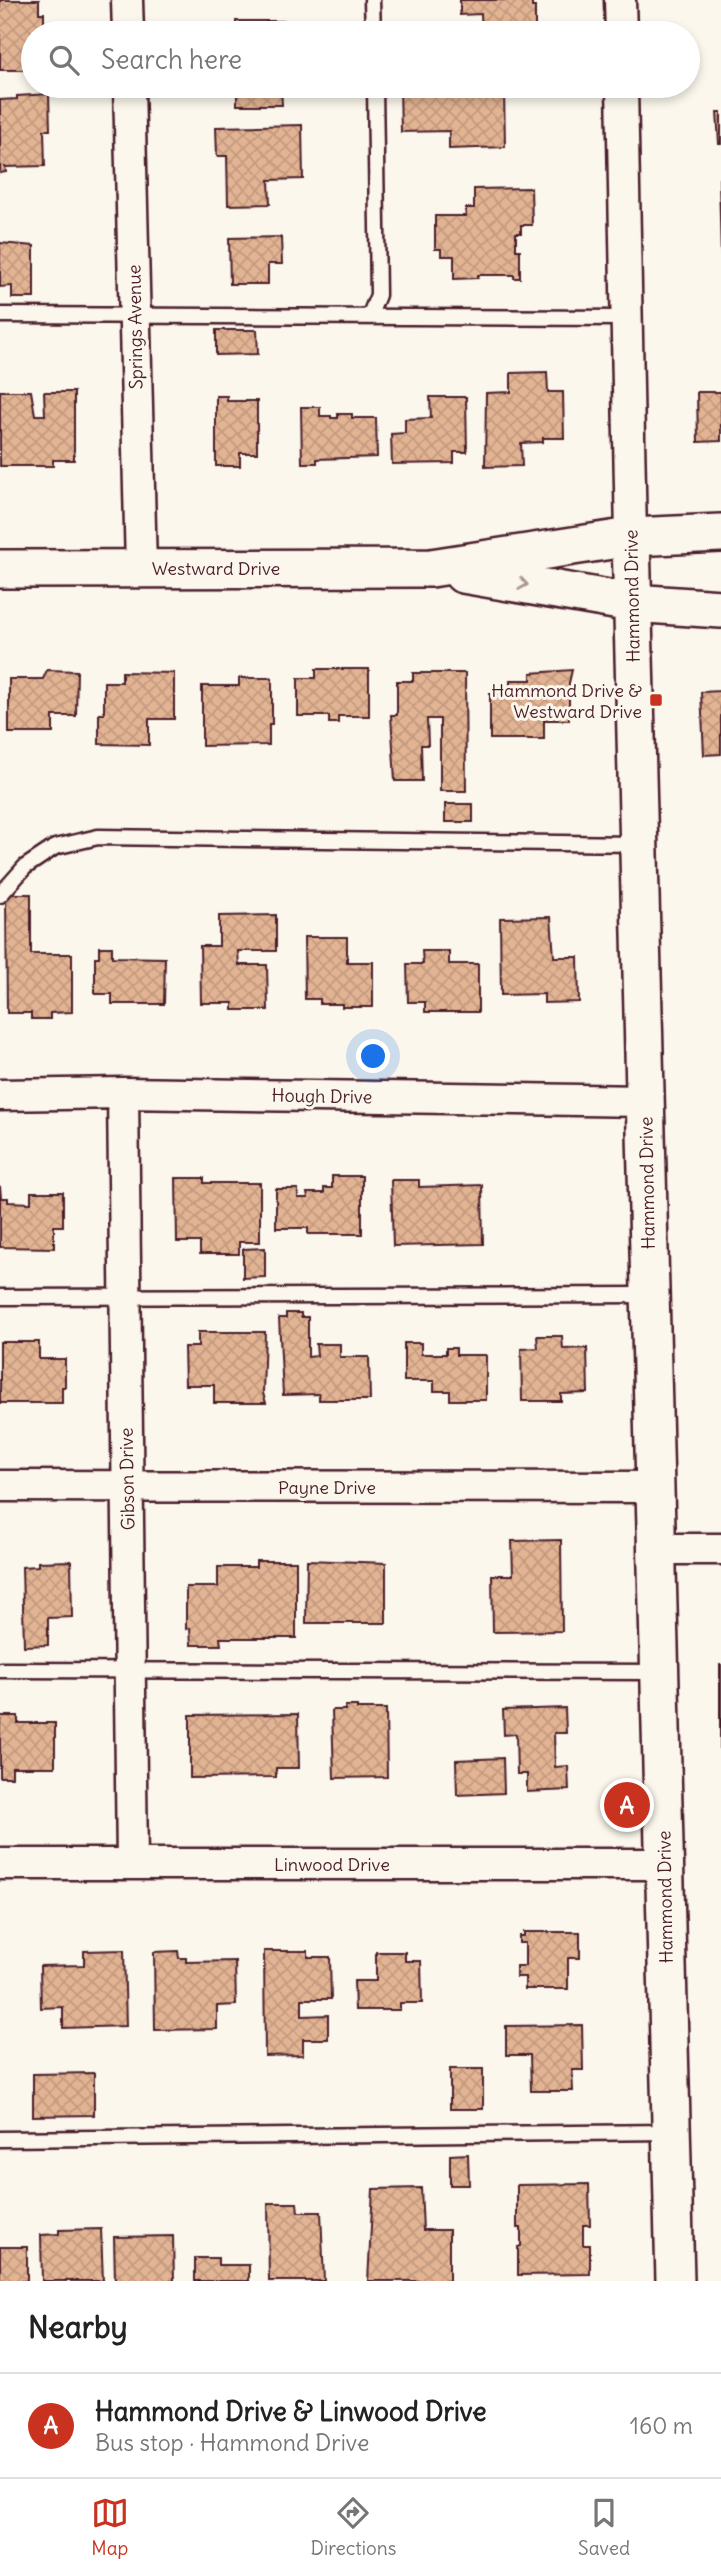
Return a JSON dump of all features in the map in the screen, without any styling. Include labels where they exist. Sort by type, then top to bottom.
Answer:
[{"type":"street","points":[[127,0],[128,21]]},
{"type":"street","points":[[620,0],[621,21]]},
{"type":"street","name":"Springs Avenue","points":[[129,98],[141,568]]},
{"type":"street","name":"Hammond Drive","points":[[622,98],[632,603],[675,2281]]},
{"type":"street","name":"Westward Drive","points":[[0,569],[431,568],[631,537],[721,533]]},
{"type":"street","name":"Westward Drive","points":[[431,568],[632,603],[721,609]]},
{"type":"street","name":"Hough Drive","points":[[0,1095],[124,1093],[645,1101]]},
{"type":"street","name":"Gibson Drive","points":[[124,1093],[132,1864]]},
{"type":"street","name":"Payne Drive","points":[[0,1486],[654,1487]]},
{"type":"street","points":[[656,1549],[721,1549]]},
{"type":"street","name":"Linwood Drive","points":[[0,1864],[664,1864]]},
{"type":"lane","points":[[372,0],[373,21]]},
{"type":"lane","points":[[369,317],[377,295],[375,98]]},
{"type":"lane","points":[[0,315],[627,318]]},
{"type":"lane","points":[[0,895],[24,867],[55,847],[98,837],[638,844]]},
{"type":"lane","points":[[0,1297],[650,1295]]},
{"type":"lane","points":[[0,1670],[659,1672]]},
{"type":"lane","points":[[0,2139],[671,2132]]},
{"type":"building","points":[[0,0],[39,0],[39,13],[44,13],[44,21],[21,21],[21,70],[0,70]]},
{"type":"building","points":[[460,0],[532,0],[532,7],[535,7],[535,21],[481,21],[481,14],[460,15]]},
{"type":"building","points":[[17,96],[49,98],[50,130],[44,130],[45,166],[5,167],[6,172],[0,173],[0,100],[17,99]]},
{"type":"building","points":[[237,98],[282,98],[282,105],[237,105]]},
{"type":"building","points":[[400,98],[504,98],[505,147],[449,149],[449,131],[401,132]]},
{"type":"building","points":[[717,112],[721,112],[721,144],[719,144]]},
{"type":"building","points":[[302,125],[303,179],[269,180],[270,204],[228,205],[227,156],[217,156],[216,127]]},
{"type":"building","points":[[719,179],[721,179],[721,257]]},
{"type":"building","points":[[531,188],[532,225],[521,225],[521,233],[516,233],[516,250],[520,250],[520,278],[514,278],[514,275],[478,275],[478,278],[454,279],[454,256],[441,256],[441,249],[435,249],[435,216],[466,216],[466,208],[474,208],[474,189]]},
{"type":"building","points":[[281,237],[282,264],[268,264],[268,284],[230,284],[229,238]]},
{"type":"building","points":[[0,243],[34,246],[34,298],[12,298],[12,286],[0,287]]},
{"type":"building","points":[[216,330],[257,330],[258,354],[216,355]]},
{"type":"building","points":[[547,372],[548,392],[563,392],[564,438],[543,438],[543,442],[521,443],[522,466],[485,467],[486,393],[511,392],[511,373]]},
{"type":"building","points":[[0,391],[31,391],[35,415],[45,415],[44,392],[74,392],[74,460],[53,460],[53,466],[0,466]]},
{"type":"building","points":[[697,392],[721,392],[721,441],[698,442]]},
{"type":"building","points":[[216,396],[227,396],[227,401],[257,401],[257,453],[240,453],[240,466],[216,466]]},
{"type":"building","points":[[430,397],[466,397],[467,452],[454,452],[454,463],[392,464],[391,434],[405,433],[405,419],[431,418]]},
{"type":"building","points":[[301,407],[320,407],[320,416],[331,418],[338,418],[338,414],[352,414],[352,418],[376,418],[377,457],[317,459],[317,463],[302,463]]},
{"type":"building","points":[[316,669],[369,669],[369,716],[338,716],[338,723],[329,723],[329,716],[298,716],[298,678],[316,678]]},
{"type":"building","points":[[47,670],[77,671],[76,716],[53,716],[53,733],[9,733],[9,679],[43,679]]},
{"type":"building","points":[[572,670],[569,683],[569,720],[544,720],[544,739],[490,739],[490,694],[510,694],[510,680],[531,680],[531,673]]},
{"type":"building","points":[[122,672],[174,673],[174,719],[149,719],[149,745],[99,744],[99,714],[104,714],[104,682],[122,682]]},
{"type":"building","points":[[413,673],[465,673],[466,791],[440,791],[440,719],[427,719],[428,745],[421,745],[422,781],[395,781],[391,715],[397,715],[397,681],[413,681]]},
{"type":"building","points":[[239,678],[272,678],[269,745],[202,746],[202,686],[239,686]]},
{"type":"building","points":[[721,691],[721,754],[704,755],[701,692]]},
{"type":"building","points":[[445,804],[473,804],[473,822],[445,822]]},
{"type":"building","points":[[6,894],[31,894],[31,954],[72,954],[72,1012],[50,1013],[50,1019],[31,1019],[31,1013],[7,1013]]},
{"type":"building","points":[[276,915],[276,951],[238,951],[239,965],[267,965],[268,1010],[233,1010],[233,1003],[201,1003],[200,946],[219,946],[219,916]]},
{"type":"building","points":[[551,917],[554,957],[578,957],[579,1002],[544,1003],[544,994],[501,995],[500,918]]},
{"type":"building","points":[[304,937],[347,937],[347,962],[373,962],[373,1007],[342,1007],[342,1004],[320,1004],[320,999],[305,999]]},
{"type":"building","points":[[99,947],[112,947],[112,957],[165,958],[164,1004],[112,1004],[112,994],[95,994],[95,957],[99,957]]},
{"type":"building","points":[[422,951],[449,951],[449,964],[478,964],[478,1012],[425,1012],[425,1002],[408,1002],[407,964],[423,964]]},
{"type":"building","points":[[332,1176],[362,1176],[362,1234],[308,1234],[308,1228],[276,1228],[276,1189],[298,1189],[298,1198],[308,1198],[307,1193],[324,1193],[324,1188],[332,1188]]},
{"type":"building","points":[[176,1178],[204,1178],[204,1183],[260,1183],[260,1242],[239,1242],[239,1254],[200,1254],[200,1242],[177,1242]]},
{"type":"building","points":[[391,1180],[419,1180],[419,1187],[482,1185],[483,1244],[393,1246]]},
{"type":"building","points":[[0,1186],[1,1198],[8,1198],[8,1202],[31,1203],[31,1192],[63,1192],[63,1226],[54,1226],[54,1248],[0,1247]]},
{"type":"building","points":[[265,1248],[265,1277],[243,1278],[243,1249]]},
{"type":"building","points":[[286,1313],[301,1313],[301,1317],[308,1317],[308,1357],[317,1356],[316,1344],[340,1344],[340,1357],[369,1357],[370,1400],[319,1400],[319,1394],[283,1395],[279,1318],[286,1318]]},
{"type":"building","points":[[198,1332],[265,1332],[263,1393],[266,1403],[214,1403],[214,1385],[185,1385],[184,1347],[198,1347]]},
{"type":"building","points":[[537,1336],[562,1336],[563,1349],[587,1348],[588,1393],[561,1394],[561,1401],[522,1401],[521,1349],[538,1348]]},
{"type":"building","points":[[0,1342],[39,1342],[39,1359],[65,1359],[62,1403],[0,1403]]},
{"type":"building","points":[[404,1343],[421,1343],[421,1354],[446,1354],[446,1348],[456,1348],[456,1355],[486,1355],[486,1400],[450,1400],[450,1391],[434,1391],[434,1381],[404,1381]]},
{"type":"building","points":[[561,1540],[562,1631],[493,1632],[492,1575],[513,1575],[512,1541]]},
{"type":"building","points":[[307,1560],[386,1563],[386,1623],[306,1623]]},
{"type":"building","points":[[71,1561],[72,1617],[48,1618],[48,1645],[24,1646],[22,1567],[38,1566],[38,1562]]},
{"type":"building","points":[[256,1561],[296,1561],[296,1638],[220,1638],[221,1645],[191,1645],[190,1628],[186,1629],[186,1587],[218,1587],[218,1567],[256,1567]]},
{"type":"building","points":[[721,1665],[721,1754],[720,1754]]},
{"type":"building","points":[[345,1706],[357,1706],[357,1709],[386,1709],[387,1777],[334,1778],[332,1710],[345,1710]]},
{"type":"building","points":[[565,1708],[566,1733],[554,1733],[555,1767],[568,1766],[569,1790],[527,1792],[527,1774],[517,1774],[516,1734],[504,1735],[503,1710]]},
{"type":"building","points":[[298,1714],[299,1768],[276,1768],[276,1777],[190,1778],[190,1715]]},
{"type":"building","points":[[0,1716],[18,1716],[18,1723],[55,1723],[55,1767],[12,1767],[12,1777],[0,1777]]},
{"type":"building","points":[[503,1758],[504,1793],[457,1795],[456,1760]]},
{"type":"building","points":[[524,1932],[580,1932],[580,1958],[568,1958],[568,1989],[525,1989],[525,1977],[516,1977],[516,1966],[525,1966],[525,1943],[519,1943],[519,1936],[524,1936]]},
{"type":"building","points":[[124,1950],[126,2026],[63,2028],[63,2007],[41,2008],[40,1966],[84,1965],[84,1951]]},
{"type":"building","points":[[178,1951],[179,1958],[186,1958],[186,1962],[235,1961],[236,2005],[217,2006],[217,2029],[155,2030],[154,1952]]},
{"type":"building","points":[[264,1951],[308,1951],[308,1957],[330,1957],[331,1999],[302,1999],[302,2016],[328,2015],[328,2039],[303,2039],[303,2055],[265,2056]]},
{"type":"building","points":[[376,1952],[405,1952],[405,1961],[421,1961],[422,2003],[400,2003],[400,2010],[355,2010],[354,1981],[376,1981]]},
{"type":"building","points":[[582,2025],[583,2070],[572,2070],[573,2091],[531,2091],[530,2055],[506,2055],[506,2026]]},
{"type":"building","points":[[450,2069],[483,2069],[483,2109],[450,2109]]},
{"type":"building","points":[[94,2073],[94,2115],[33,2116],[33,2074]]},
{"type":"building","points":[[468,2154],[469,2185],[450,2185],[450,2155]]},
{"type":"building","points":[[589,2184],[590,2225],[583,2225],[583,2245],[590,2245],[590,2274],[518,2275],[521,2228],[517,2228],[517,2185]]},
{"type":"building","points":[[421,2188],[423,2230],[449,2230],[449,2281],[368,2281],[373,2189]]},
{"type":"building","points":[[268,2203],[297,2203],[298,2212],[321,2212],[324,2281],[269,2281]]},
{"type":"building","points":[[101,2229],[103,2281],[42,2281],[41,2235],[59,2234],[59,2230]]},
{"type":"building","points":[[173,2236],[174,2281],[115,2281],[114,2237]]},
{"type":"building","points":[[0,2247],[27,2247],[27,2281],[0,2281]]},
{"type":"building","points":[[195,2258],[218,2258],[218,2265],[249,2265],[249,2281],[195,2281]]},
{"type":"place","name":"Hammond Drive & Westward Drive","points":[[656,700]]},
{"type":"place","name":"Hammond Drive & Linwood Drive","points":[[627,1805]]}]
